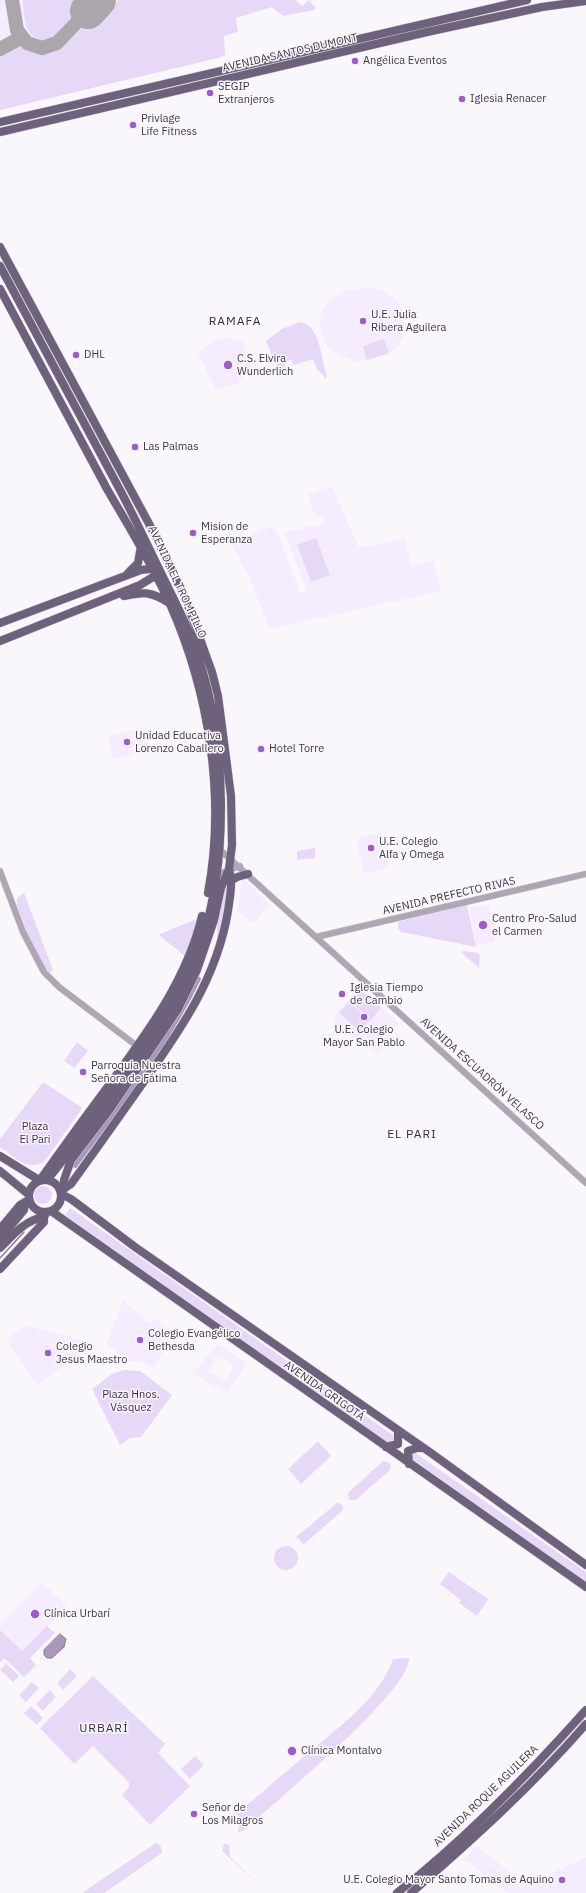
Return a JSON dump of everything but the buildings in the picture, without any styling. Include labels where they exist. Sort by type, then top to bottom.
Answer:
[{"type":"main road","name":"AVENIDA SANTOS DUMONT","points":[[0,122],[527,0]]},
{"type":"main road","points":[[559,4],[569,0]]},
{"type":"main road","name":"AVENIDA SANTOS DUMONT","points":[[0,132],[369,46],[559,4],[586,1]]},
{"type":"main road","name":"AVENIDA EL TROMPILLO","points":[[0,247],[158,541],[181,589],[200,635],[218,696],[231,796],[232,845],[229,869],[221,888],[214,920],[197,970],[178,1009],[110,1109],[71,1160],[62,1191]]},
{"type":"main road","name":"AVENIDA EL TROMPILLO","points":[[0,266],[143,534],[155,570],[190,655],[202,701],[209,743],[214,811],[212,862],[206,901],[195,940],[176,985],[167,1002],[138,1046],[42,1180]]},
{"type":"main road","name":"AVENIDA EL TROMPILLO","points":[[0,289],[141,546],[180,611],[198,656],[212,714],[219,776],[219,849],[216,878],[202,940],[191,968],[172,1005],[138,1057],[104,1105],[42,1180]]},
{"type":"main road","points":[[64,385],[77,431]]},
{"type":"main road","points":[[0,641],[86,606],[113,597],[146,582],[155,570],[158,541]]},
{"type":"main road","points":[[122,577],[130,572],[138,563],[141,546]]},
{"type":"main road","points":[[0,623],[122,577],[155,570],[181,589]]},
{"type":"main road","points":[[86,606],[81,602],[82,595],[102,587],[106,583]]},
{"type":"main road","points":[[113,597],[146,592],[155,594],[180,611]]},
{"type":"main road","points":[[49,622],[74,610],[76,607],[75,600],[70,596]]},
{"type":"main road","name":"AVENIDA EL TROMPILLO","points":[[62,1191],[71,1184],[189,1016],[209,975],[226,918],[232,880],[229,869]]},
{"type":"main road","points":[[232,880],[248,874]]},
{"type":"main road","points":[[214,920],[215,958]]},
{"type":"main road","points":[[176,985],[191,968]]},
{"type":"main road","points":[[121,1068],[138,1057]]},
{"type":"main road","points":[[0,1156],[42,1180],[54,1183],[62,1191],[58,1204],[47,1213],[24,1226],[0,1248]]},
{"type":"main road","points":[[0,1171],[36,1210],[47,1213]]},
{"type":"main road","points":[[0,1239],[24,1210],[32,1186],[42,1180]]},
{"type":"main road","name":"AVENIDA GRIGOTÁ","points":[[62,1191],[141,1252],[398,1436],[422,1448],[586,1565]]},
{"type":"main road","points":[[0,1229],[27,1199]]},
{"type":"main road","points":[[0,1269],[44,1222],[47,1213]]},
{"type":"main road","name":"AVENIDA GRIGOTÁ","points":[[47,1213],[586,1587]]},
{"type":"main road","points":[[389,1449],[398,1444],[398,1436]]},
{"type":"main road","points":[[398,1436],[401,1450],[406,1462]]},
{"type":"main road","points":[[389,1449],[401,1450],[422,1448]]},
{"type":"main road","points":[[406,1462],[408,1452],[412,1449]]},
{"type":"main road","name":"AVENIDA ROQUE AGUILERA","points":[[397,1893],[466,1833],[516,1785],[557,1743],[586,1710]]},
{"type":"main road","name":"AVENIDA ROQUE AGUILERA","points":[[411,1893],[504,1809],[546,1768],[586,1724]]},
{"type":"main road","points":[[546,1768],[557,1749],[557,1743]]},
{"type":"main road","points":[[504,1809],[501,1805],[502,1802],[514,1790],[516,1785]]},
{"type":"main road","points":[[451,1858],[467,1838],[466,1833]]},
{"type":"street","name":"AVENIDA ESCUADRÓN VELASCO","points":[[219,849],[240,866],[586,1183]]},
{"type":"street","points":[[216,878],[229,869],[240,866]]},
{"type":"street","points":[[0,871],[23,932],[44,972],[59,987],[138,1046]]},
{"type":"street","name":"AVENIDA PREFECTO RIVAS","points":[[316,937],[586,874]]},
{"type":"street","points":[[405,1893],[413,1880]]},
{"type":"shaded area","points":[[0,0],[226,0],[224,36],[225,55],[0,110]]},
{"type":"shaded area","name":"U.E. Julia Ribera Aguilera","points":[[370,287],[388,293],[402,308],[404,316],[404,335],[399,345],[389,354],[359,362],[345,358],[333,351],[325,343],[320,326],[320,317],[325,306],[341,292]]},
{"type":"shaded area","name":"C.S. Elvira Wunderlich","points":[[225,338],[242,341],[252,366],[236,385],[216,390],[198,353],[212,341]]},
{"type":"shaded area","points":[[332,486],[359,548],[405,538],[411,566],[434,561],[441,591],[270,629],[248,576],[232,544],[269,527],[276,530],[301,593],[307,591],[284,532],[289,530],[292,532],[314,524],[316,526],[325,523],[325,518],[315,516],[308,495]]},
{"type":"shaded area","name":"Unidad Educativa Lorenzo Caballero","points":[[142,728],[147,748],[146,751],[113,760],[108,737]]},
{"type":"shaded area","name":"U.E. Colegio Alfa y Omega","points":[[381,832],[389,868],[364,874],[356,839]]},
{"type":"shaded area","points":[[243,878],[270,905],[254,923],[237,912]]},
{"type":"shaded area","name":"Centro Pro-Salud el Carmen","points":[[489,905],[495,942],[476,945],[470,908]]},
{"type":"shaded area","name":"U.E. Colegio Mayor San Pablo","points":[[359,987],[399,1023],[378,1055],[332,1022],[338,1012]]},
{"type":"shaded area","name":"Colegio Evangélico Bethesda","points":[[123,1301],[150,1323],[154,1318],[176,1334],[152,1368],[140,1361],[124,1361],[112,1348],[106,1345]]},
{"type":"shaded area","name":"Colegio Jesus Maestro","points":[[24,1325],[95,1344],[38,1385],[6,1341]]},
{"type":"shaded area","points":[[218,1344],[247,1364],[228,1393],[192,1374]],"holes":[[[218,1356],[233,1365],[233,1368],[225,1382],[208,1372]]]},
{"type":"shaded area","name":"Clínica Urbarí","points":[[42,1582],[67,1607],[22,1651],[0,1630],[0,1624]]},
{"type":"shaded area","points":[[60,1634],[66,1639],[64,1647],[52,1658],[47,1658],[44,1655],[44,1650]]},
{"type":"shaded area","points":[[477,1846],[527,1885],[586,1857],[586,1893],[509,1893],[464,1859]]},
{"type":"green space","points":[[23,0],[77,0],[74,3],[82,9],[56,37],[44,40],[37,39],[32,36],[26,25]]},
{"type":"green space","points":[[119,0],[296,0],[302,6],[309,0],[316,8],[314,10],[283,16],[272,7],[236,18],[238,32],[224,36],[225,55],[218,58],[0,110],[0,57],[15,48],[18,44],[29,51],[40,54],[50,53],[59,49],[76,35],[92,18],[98,23]]},
{"type":"green space","points":[[300,322],[312,329],[316,336],[327,377],[325,379],[323,374],[318,371],[313,359],[294,365],[291,359],[285,362],[285,370],[279,372],[266,341],[282,329]]},
{"type":"green space","points":[[384,339],[389,353],[367,360],[363,346]]},
{"type":"green space","points":[[316,538],[330,575],[311,582],[297,545]]},
{"type":"green space","points":[[315,848],[315,858],[297,860],[297,851]]},
{"type":"green space","points":[[229,879],[225,911],[217,943],[217,923],[226,880]]},
{"type":"green space","points":[[24,893],[53,970],[51,972],[48,971],[42,964],[17,905],[17,898]]},
{"type":"green space","points":[[467,905],[476,947],[401,932],[398,929],[398,922]]},
{"type":"green space","points":[[194,920],[197,921],[185,956],[160,936],[160,934]]},
{"type":"green space","points":[[463,951],[478,953],[480,956],[479,968],[462,953]]},
{"type":"green space","points":[[360,990],[381,1008],[371,1020],[350,1001]]},
{"type":"green space","points":[[349,1002],[370,1020],[360,1031],[339,1013]]},
{"type":"green space","points":[[77,1042],[88,1051],[74,1068],[64,1061]]},
{"type":"green space","name":"Plaza El Pari","points":[[43,1082],[81,1107],[81,1110],[44,1162],[38,1165],[26,1164],[20,1162],[0,1147],[0,1139]]},
{"type":"green space","points":[[39,1186],[47,1186],[52,1191],[50,1202],[47,1204],[39,1204],[34,1199],[34,1191]]},
{"type":"green space","points":[[70,1208],[394,1436],[396,1440],[390,1444],[65,1215]]},
{"type":"green space","name":"Plaza Hnos. Vásquez","points":[[124,1370],[140,1371],[172,1395],[141,1437],[130,1438],[120,1445],[92,1389],[112,1374]]},
{"type":"green space","points":[[318,1441],[331,1456],[301,1484],[288,1469]]},
{"type":"green space","points":[[414,1452],[586,1572],[586,1582],[411,1458],[410,1453]]},
{"type":"green space","points":[[383,1461],[388,1462],[391,1465],[390,1470],[356,1500],[349,1500],[348,1493]]},
{"type":"green space","points":[[338,1502],[343,1506],[342,1511],[303,1545],[299,1539],[295,1538]]},
{"type":"green space","points":[[286,1546],[295,1549],[298,1558],[295,1567],[286,1570],[277,1567],[274,1558],[277,1549]]},
{"type":"green space","points":[[449,1572],[488,1599],[477,1616],[459,1603],[461,1600],[440,1584]]},
{"type":"green space","points":[[47,1626],[55,1633],[30,1658],[36,1665],[24,1677],[4,1658],[0,1663],[0,1630],[22,1651]]},
{"type":"green space","points":[[409,1658],[404,1674],[388,1695],[366,1719],[339,1746],[246,1829],[238,1833],[240,1818],[233,1808],[234,1806],[239,1808],[246,1806],[347,1720],[369,1698],[379,1685],[387,1673],[393,1659]]},
{"type":"green space","points":[[6,1663],[19,1676],[13,1682],[0,1670]]},
{"type":"green space","points":[[70,1669],[77,1676],[63,1690],[57,1683]]},
{"type":"green space","points":[[93,1676],[165,1744],[158,1753],[190,1786],[150,1825],[122,1795],[129,1787],[129,1783],[93,1746],[74,1764],[40,1728]]},
{"type":"green space","points":[[32,1682],[39,1688],[26,1702],[19,1695]]},
{"type":"green space","points":[[50,1690],[56,1697],[43,1711],[36,1704]]},
{"type":"green space","points":[[31,1706],[43,1718],[37,1725],[24,1713]]},
{"type":"green space","points":[[195,1756],[204,1765],[190,1779],[181,1769]]},
{"type":"green space","points":[[157,1842],[161,1847],[162,1853],[104,1893],[82,1893]]},
{"type":"green space","points":[[224,1844],[229,1846],[230,1857],[268,1893],[222,1851]]},
{"type":"waterway","points":[[75,1165],[157,1051],[198,979]]},
{"type":"waterway","points":[[0,1258],[24,1232]]},
{"type":"taxiway","points":[[12,0],[17,30],[27,43],[42,48],[57,43],[88,11]]},
{"type":"taxiway","points":[[0,49],[22,37]]},
{"type":"runway","points":[[88,11],[98,0]]},
{"type":"place","name":"Angélica Eventos","points":[[355,61]]},
{"type":"place","name":"SEGIP Extranjeros","points":[[210,93]]},
{"type":"place","name":"Iglesia Renacer","points":[[462,99]]},
{"type":"place","name":"Privlage Life Fitness","points":[[133,125]]},
{"type":"place","name":"U.E. Julia Ribera Aguilera","points":[[363,321]]},
{"type":"place","name":"DHL","points":[[76,355]]},
{"type":"place","name":"C.S. Elvira Wunderlich","points":[[228,365]]},
{"type":"place","name":"Las Palmas","points":[[135,447]]},
{"type":"place","name":"Mision de Esperanza","points":[[193,533]]},
{"type":"place","name":"Unidad Educativa Lorenzo Caballero","points":[[127,742]]},
{"type":"place","name":"Hotel Torre","points":[[261,749]]},
{"type":"place","name":"U.E. Colegio Alfa y Omega","points":[[371,848]]},
{"type":"place","name":"Centro Pro-Salud el Carmen","points":[[483,925]]},
{"type":"place","name":"Iglesia Tiempo de Cambio","points":[[342,994]]},
{"type":"place","name":"U.E. Colegio Mayor San Pablo","points":[[364,1017]]},
{"type":"place","name":"Parroquia Nuestra Señora de Fátima","points":[[83,1072]]},
{"type":"place","name":"Colegio Evangélico Bethesda","points":[[140,1340]]},
{"type":"place","name":"Colegio Jesus Maestro","points":[[48,1353]]},
{"type":"place","name":"Clínica Urbarí","points":[[35,1614]]},
{"type":"place","name":"Clínica Montalvo","points":[[292,1751]]},
{"type":"place","name":"Señor de Los Milagros","points":[[194,1814]]},
{"type":"place","name":"U.E. Colegio Mayor Santo Tomas de Aquino","points":[[562,1880]]},
{"type":"district","name":"RAMAFA","points":[[235,322]]},
{"type":"district","name":"EL PARI","points":[[412,1135]]},
{"type":"district","name":"URBARÍ","points":[[104,1729]]}]
